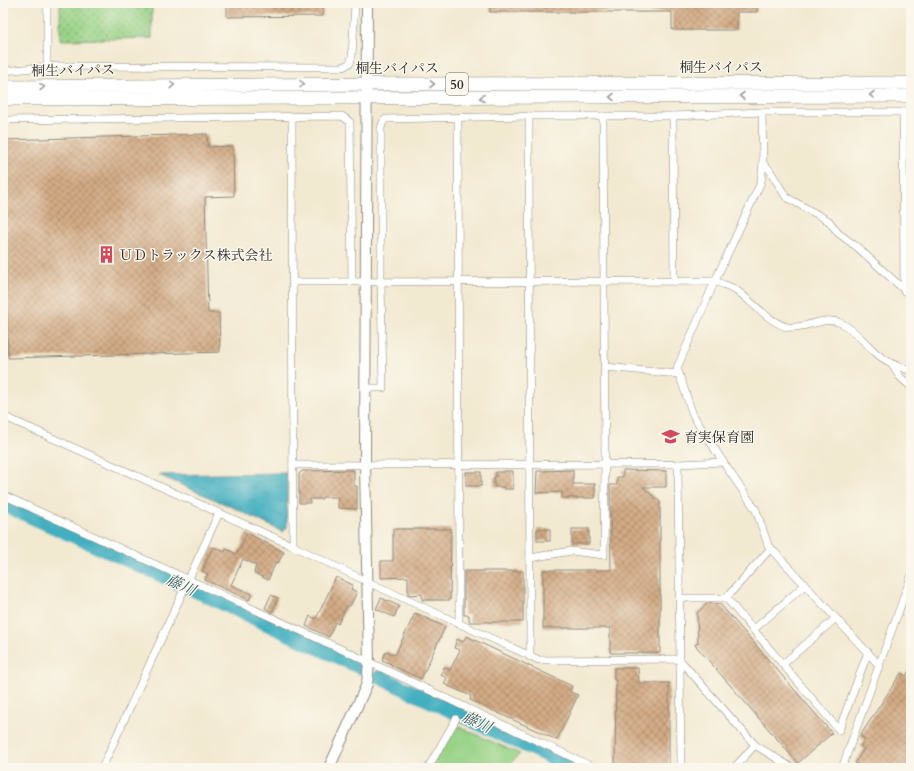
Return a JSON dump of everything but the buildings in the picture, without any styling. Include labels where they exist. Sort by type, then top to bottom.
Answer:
[{"type":"highway","name":"桐生バイパス","points":[[3,87],[365,84],[911,83]]},
{"type":"highway","name":"桐生バイパス","points":[[3,99],[911,96]]},
{"type":"street","points":[[47,3],[48,67]]},
{"type":"street","points":[[3,70],[48,67],[343,67],[350,63],[352,56],[355,3]]},
{"type":"street","points":[[329,768],[367,684],[369,662],[365,466],[365,84],[367,3]]},
{"type":"street","points":[[366,388],[383,388],[381,128],[386,119],[529,116],[673,116],[762,112],[907,112],[907,256],[904,291]]},
{"type":"street","points":[[762,112],[763,164],[761,182],[676,368],[693,415],[756,510],[768,545],[880,666]]},
{"type":"street","points":[[3,120],[342,116],[350,122],[352,282]]},
{"type":"street","points":[[529,116],[528,282],[530,657]]},
{"type":"street","points":[[530,558],[571,551],[604,555],[606,464],[603,116]]},
{"type":"street","points":[[673,116],[674,281]]},
{"type":"street","points":[[292,117],[293,546]]},
{"type":"street","points":[[458,118],[459,624]]},
{"type":"street","points":[[763,164],[770,169],[786,197],[829,221],[838,233],[857,247],[911,296]]},
{"type":"street","points":[[292,282],[715,282],[734,289],[772,319],[786,327],[798,327],[832,321],[841,323],[855,333],[877,354],[893,365],[911,371]]},
{"type":"street","points":[[893,365],[899,376],[911,387]]},
{"type":"street","points":[[605,367],[678,374]]},
{"type":"street","points":[[3,416],[293,546],[530,657],[539,660],[679,659],[755,745],[792,768]]},
{"type":"street","points":[[292,465],[678,464],[723,462]]},
{"type":"street","points":[[678,464],[681,768]]},
{"type":"street","points":[[3,495],[369,662],[595,768]]},
{"type":"street","points":[[102,768],[219,513]]},
{"type":"street","points":[[679,598],[726,598],[771,548]]},
{"type":"street","points":[[842,768],[911,578]]},
{"type":"street","points":[[753,630],[805,585]]},
{"type":"street","points":[[726,598],[839,730],[868,652]]},
{"type":"street","points":[[783,664],[836,618]]},
{"type":"street","points":[[428,768],[456,719]]},
{"type":"street","points":[[734,768],[755,745]]},
{"type":"green space","points":[[60,3],[152,3],[152,38],[60,40]]},
{"type":"green space","points":[[455,725],[520,754],[506,768],[431,768]]},
{"type":"water","points":[[287,473],[287,527],[283,532],[234,508],[159,475]]},
{"type":"waterway","name":"藤川","points":[[3,504],[199,592],[360,667]]},
{"type":"waterway","name":"藤川","points":[[380,677],[574,768]]},
{"type":"place","name":"ＵＤトラックス株式会社","points":[[106,255]]},
{"type":"place","name":"育実保育園","points":[[671,437]]}]
